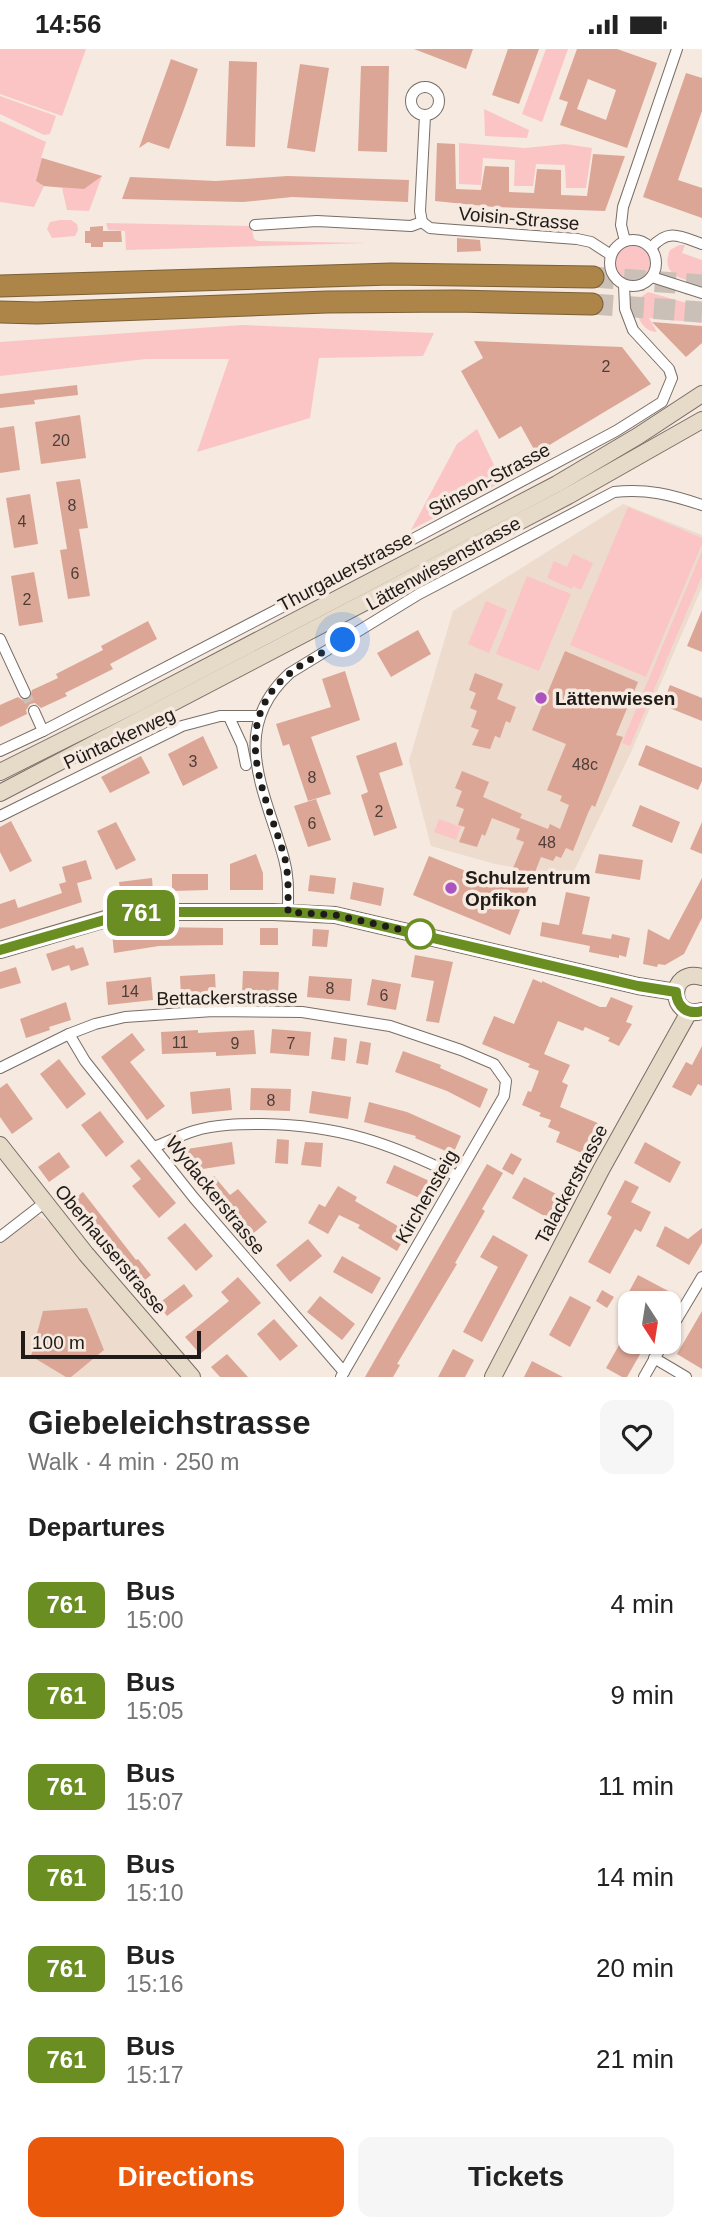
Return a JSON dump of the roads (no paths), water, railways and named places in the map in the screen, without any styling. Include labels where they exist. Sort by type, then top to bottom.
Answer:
[{"type":"highway","points":[[0,286],[379,274],[593,277]]},
{"type":"highway","points":[[0,276],[45,285]]},
{"type":"highway","points":[[0,312],[37,313],[327,302],[592,304]]},
{"type":"highway","points":[[0,317],[37,313]]},
{"type":"main road","name":"Thurgauerstrasse","points":[[0,772],[557,484],[629,442],[702,394]]},
{"type":"main road","name":"Thurgauerstrasse","points":[[0,793],[568,496],[702,421]]},
{"type":"main road","points":[[0,950],[122,915],[154,912],[288,912],[335,915],[638,986],[676,992]]},
{"type":"main road","points":[[695,1011],[679,1004],[676,992],[681,981],[686,978],[702,977]]},
{"type":"main road","name":"Talackerstrasse","points":[[493,1377],[613,1148],[695,1011]]},
{"type":"main road","name":"Oberhauserstrasse","points":[[0,1145],[44,1203],[192,1377]]},
{"type":"street","points":[[625,241],[621,225],[623,207],[677,49]]},
{"type":"street","points":[[422,222],[420,211],[425,116]]},
{"type":"street","name":"Voisin-Strasse","points":[[254,225],[317,221],[411,226],[422,222],[430,228],[581,240],[611,255]]},
{"type":"street","points":[[651,248],[659,239],[675,235],[702,244]]},
{"type":"street","points":[[625,241],[643,242],[651,248],[656,262],[652,277],[639,286],[624,285],[611,272],[611,255],[614,249],[625,241]]},
{"type":"street","points":[[652,277],[702,293]]},
{"type":"street","name":"Stinson-Strasse","points":[[43,731],[616,431],[662,402],[671,378],[669,369],[662,358],[633,330],[627,319],[624,285]]},
{"type":"street","name":"Lättenwiesenstrasse","points":[[288,912],[289,881],[285,860],[257,773],[255,736],[260,716],[277,685],[290,673],[419,594],[614,492],[635,489],[670,494],[702,505]]},
{"type":"street","points":[[0,639],[25,694]]},
{"type":"street","points":[[0,751],[43,731],[34,711]]},
{"type":"street","name":"Püntackerweg","points":[[0,816],[182,726],[220,716],[260,716]]},
{"type":"street","points":[[229,717],[242,745],[246,765]]},
{"type":"street","name":"Bettackerstrasse","points":[[0,1068],[95,1024],[125,1017],[213,1011],[302,1011],[390,1025],[461,1049]]},
{"type":"street","name":"Wydackerstrasse","points":[[69,1034],[85,1061],[201,1207],[343,1375]]},
{"type":"street","name":"Kirchensteig","points":[[343,1375],[507,1088],[506,1080],[494,1063],[461,1049]]},
{"type":"street","points":[[155,1147],[195,1131],[239,1124],[300,1125],[364,1137],[415,1155],[457,1176]]},
{"type":"street","points":[[0,1237],[44,1203]]},
{"type":"street","points":[[681,1312],[702,1277]]},
{"type":"street","points":[[643,1377],[656,1355]]},
{"type":"street","points":[[654,1358],[686,1377]]},
{"type":"tunnel","points":[[593,277],[702,285]]},
{"type":"tunnel","points":[[592,304],[702,312]]},
{"type":"tunnel","points":[[25,693],[34,711]]},
{"type":"place","name":"Lättenwiesen","points":[[541,698]]},
{"type":"place","name":"Schulzentrum Opfikon","points":[[451,888]]}]
